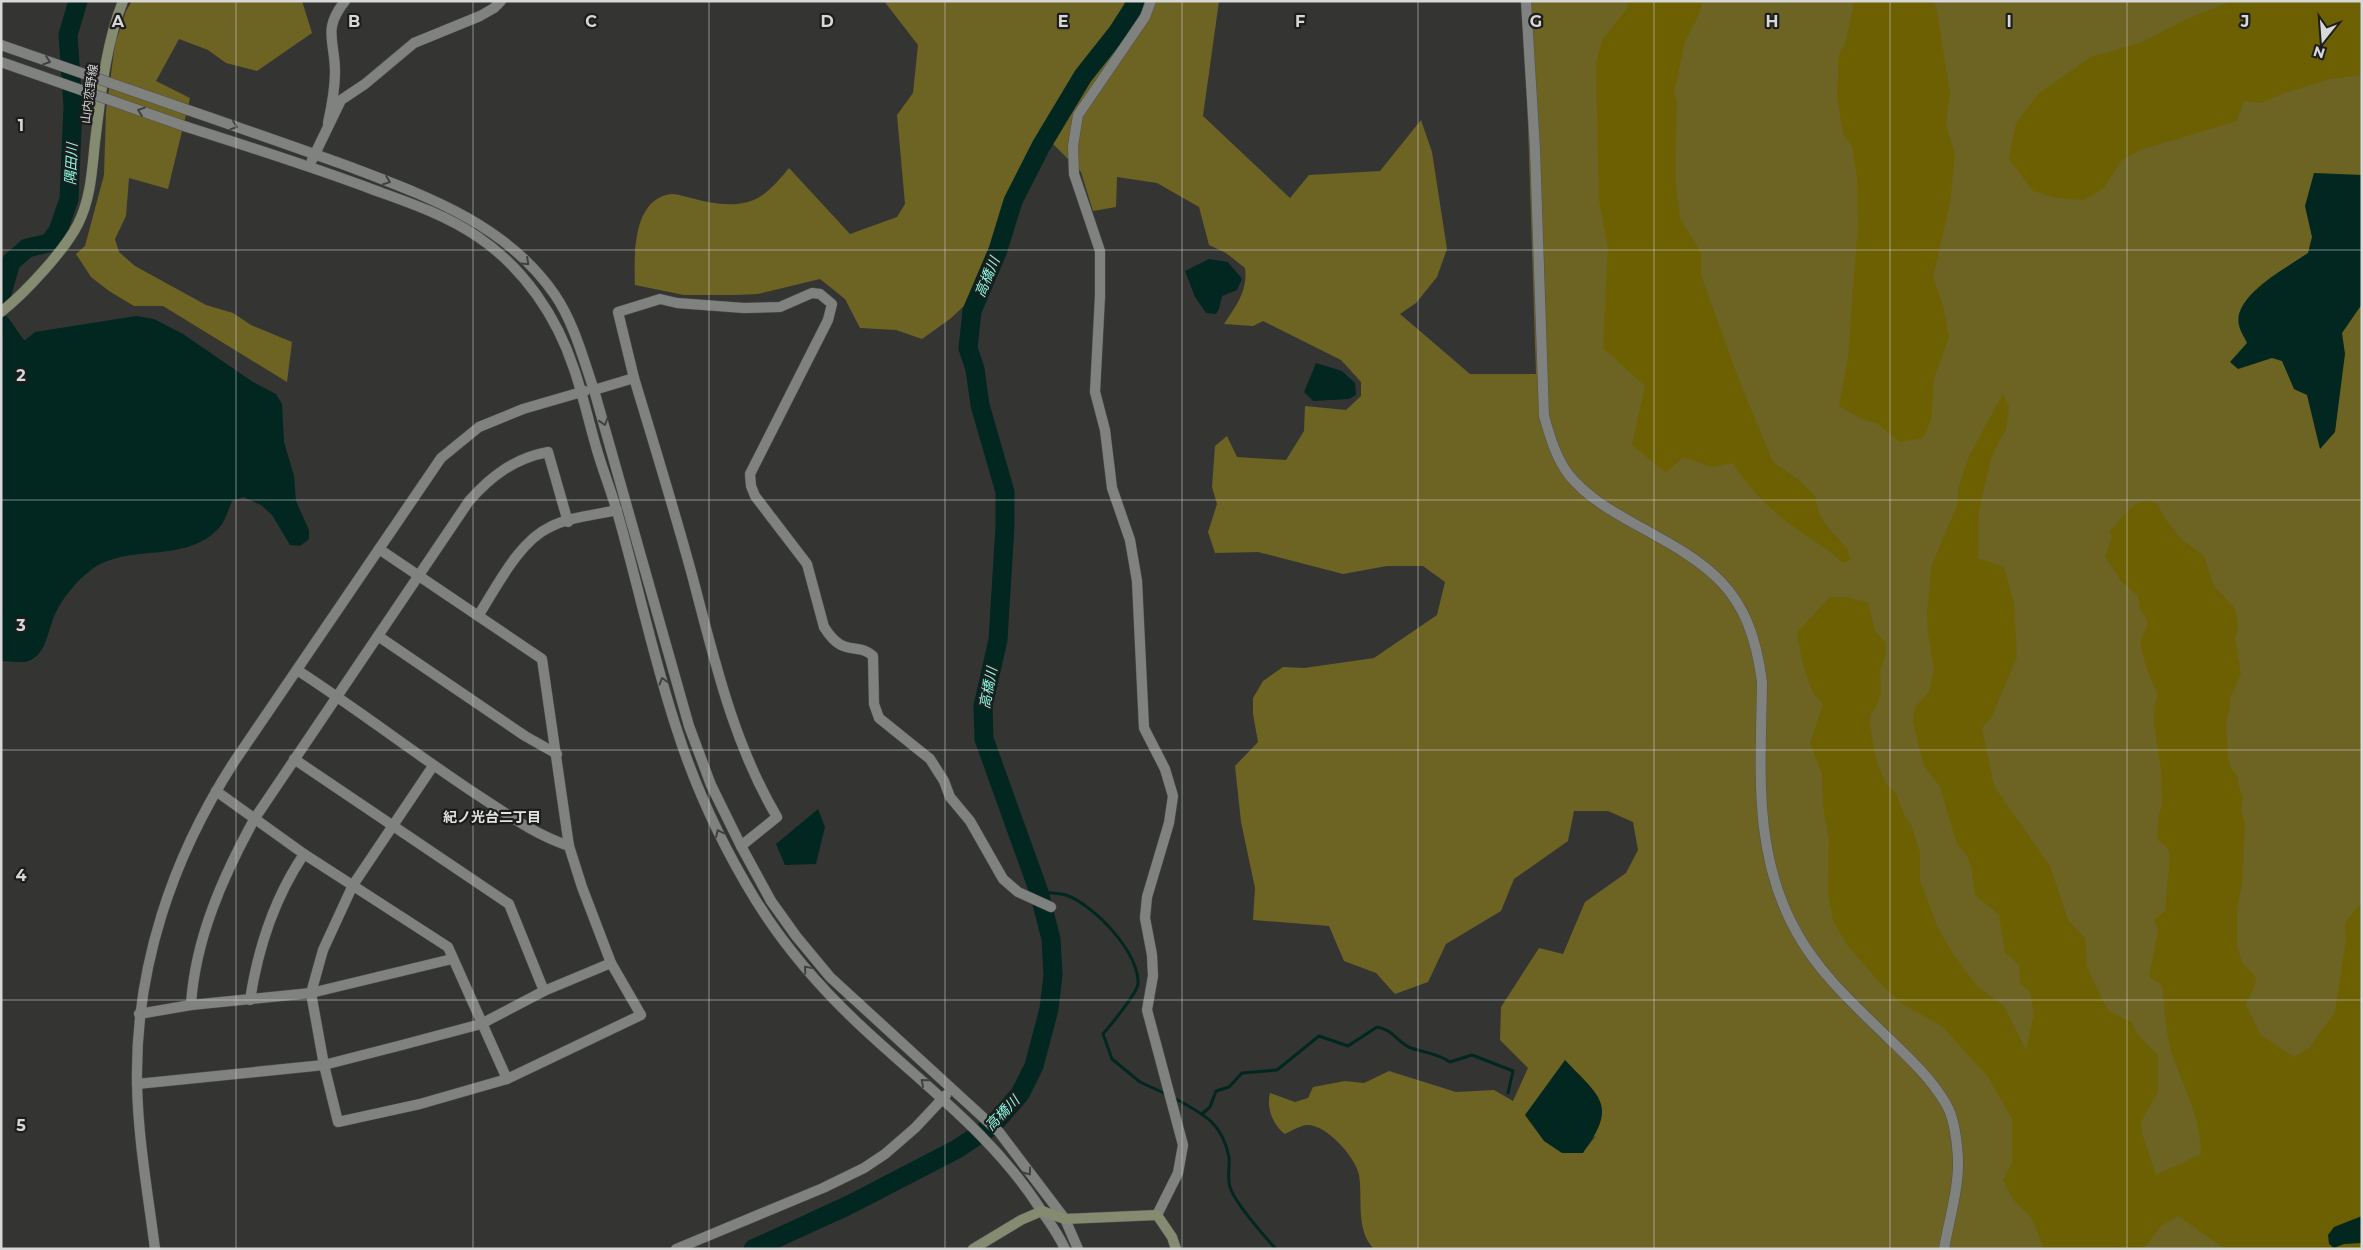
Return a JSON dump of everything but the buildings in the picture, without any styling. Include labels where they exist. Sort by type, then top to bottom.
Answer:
[{"type":"main road","name":"山内恋野線","points":[[3,310],[44,268],[78,224],[89,192],[105,62],[116,18],[123,1]]},
{"type":"main road","points":[[973,1249],[1021,1220],[1042,1211],[1065,1219],[1157,1215],[1172,1237],[1176,1249]]},
{"type":"street","points":[[328,123],[335,77],[331,33],[334,15],[345,1]]},
{"type":"street","points":[[309,166],[316,154],[328,123],[341,100],[365,84],[414,43],[480,16],[494,8],[501,1]]},
{"type":"street","points":[[1151,1],[1145,17],[1078,115],[1073,146],[1074,174],[1100,251],[1100,296],[1095,392],[1105,430],[1112,488],[1130,540],[1137,581],[1144,728],[1165,769],[1172,796],[1170,823],[1150,888],[1145,918],[1152,955],[1153,976],[1147,1010],[1183,1145],[1178,1173],[1157,1215]]},
{"type":"street","points":[[1526,1],[1535,149],[1544,416],[1549,434],[1560,462],[1569,476],[1584,490],[1607,508],[1687,553],[1711,570],[1729,590],[1741,609],[1752,635],[1760,663],[1762,682],[1762,821],[1781,898],[1797,933],[1817,964],[1838,989],[1912,1060],[1947,1105],[1954,1124],[1958,1160],[1944,1249]]},
{"type":"street","points":[[1,45],[316,154],[426,196],[473,219],[501,238],[532,266],[556,296],[579,344],[594,390],[689,726],[711,786],[771,901],[796,936],[830,977],[999,1132],[1065,1219],[1078,1249]]},
{"type":"street","points":[[1,62],[188,127],[309,166],[424,209],[454,222],[481,239],[527,282],[543,303],[575,370],[580,392],[617,510],[675,726],[695,780],[729,853],[756,901],[786,944],[818,982],[860,1026],[961,1114],[988,1141],[1022,1180],[1065,1249]]},
{"type":"street","points":[[741,846],[777,817],[761,790],[733,723],[679,526],[634,378],[618,312],[660,299],[744,308],[780,307],[812,293],[820,294],[832,304],[828,320],[750,474],[751,486],[755,496],[807,564],[824,628],[830,637],[838,645],[848,649],[868,651],[873,656],[874,704],[879,718],[930,759],[944,781],[950,797],[970,821],[1003,879],[1018,892],[1051,907]]},
{"type":"street","points":[[155,1249],[142,1152],[137,1084],[140,1014],[154,942],[168,892],[185,848],[216,791],[432,470],[466,436],[510,413],[634,378]]},
{"type":"street","points":[[191,1005],[193,982],[206,928],[234,857],[255,818],[336,695],[469,501],[481,488],[511,464],[531,455],[548,452],[568,522]]},
{"type":"street","points":[[478,616],[528,542],[551,526],[617,510]]},
{"type":"street","points":[[378,549],[542,659],[569,846],[611,963],[641,1015],[507,1079],[420,1104],[338,1122],[324,1065],[311,993],[323,950],[352,885],[433,766]]},
{"type":"street","points":[[378,636],[517,730],[557,754]]},
{"type":"street","points":[[297,670],[336,695],[433,766],[542,836],[569,846]]},
{"type":"street","points":[[294,759],[509,904],[544,991]]},
{"type":"street","points":[[216,791],[304,854],[448,946],[480,1024],[507,1079]]},
{"type":"street","points":[[250,1000],[258,960],[270,920],[290,874],[304,854]]},
{"type":"street","points":[[140,1014],[191,1005],[311,993],[452,959]]},
{"type":"street","points":[[137,1084],[324,1065],[480,1024],[544,991],[611,963]]},
{"type":"street","points":[[676,1249],[846,1178],[885,1154],[915,1128],[952,1088]]},
{"type":"shaded area","points":[[132,1],[302,1],[312,33],[257,71],[226,63],[208,50],[179,39],[156,81],[190,98],[168,189],[129,178],[126,216],[115,239],[119,252],[135,266],[206,305],[233,313],[251,325],[292,342],[287,382],[163,306],[134,306],[109,291],[91,277],[76,254],[85,246],[104,175],[106,111],[115,44],[126,11]]},
{"type":"shaded area","points":[[884,1],[1219,1],[1203,116],[1290,198],[1309,175],[1380,171],[1421,120],[1432,152],[1447,249],[1437,277],[1416,303],[1400,314],[1470,374],[1536,374],[1524,1],[1628,1],[1627,9],[1602,40],[1596,64],[1599,200],[1608,248],[1603,348],[1645,386],[1632,445],[1666,473],[1683,457],[1712,467],[1733,463],[1749,486],[1767,505],[1843,563],[1850,560],[1848,549],[1830,530],[1819,514],[1815,496],[1799,480],[1773,462],[1739,380],[1701,275],[1701,253],[1680,218],[1675,176],[1677,100],[1674,94],[1685,41],[1697,19],[1703,1],[1854,1],[1846,42],[1839,55],[1837,96],[1843,134],[1852,146],[1857,177],[1858,224],[1848,357],[1839,406],[1858,417],[1878,424],[1900,442],[1923,438],[1931,420],[1934,379],[1949,337],[1943,306],[1933,277],[1950,203],[1955,154],[1946,125],[1950,93],[1936,6],[1930,1],[2232,1],[2189,18],[2140,43],[2091,57],[2039,93],[2016,123],[2009,159],[2033,191],[2057,198],[2084,200],[2104,188],[2121,161],[2140,150],[2237,121],[2244,101],[2261,103],[2284,93],[2330,79],[2362,75],[2362,175],[2314,173],[2305,206],[2312,237],[2308,253],[2257,287],[2238,324],[2247,343],[2239,369],[2272,358],[2282,361],[2294,389],[2307,395],[2320,449],[2345,354],[2342,333],[2362,304],[2362,902],[2345,923],[2346,939],[2335,1012],[2309,1048],[2294,1057],[2261,1035],[2246,1005],[2256,982],[2255,976],[2242,963],[2237,945],[2237,911],[2242,883],[2245,823],[2241,809],[2243,797],[2238,785],[2238,778],[2231,768],[2228,756],[2226,722],[2230,698],[2241,674],[2235,637],[2238,629],[2236,613],[2233,606],[2214,586],[2204,556],[2181,539],[2166,520],[2157,504],[2149,501],[2136,504],[2130,508],[2110,531],[2112,537],[2105,556],[2121,581],[2138,596],[2140,608],[2148,622],[2141,645],[2146,667],[2158,693],[2154,709],[2154,722],[2161,771],[2162,806],[2159,814],[2157,839],[2168,849],[2170,856],[2165,911],[2154,920],[2158,931],[2149,977],[2162,985],[2169,1042],[2198,1126],[2201,1154],[2156,1175],[2142,1133],[2141,1122],[2158,1092],[2158,1055],[2138,1035],[2131,1022],[2109,1011],[2101,997],[2087,967],[2085,938],[2068,920],[2050,866],[1994,786],[1982,728],[1991,718],[2017,657],[2014,604],[2004,567],[1978,558],[1979,509],[1992,455],[2006,429],[2009,407],[2003,394],[1969,456],[1959,486],[1957,506],[1932,564],[1927,613],[1928,634],[1934,669],[1929,692],[1915,707],[1913,722],[1923,764],[1940,787],[1957,844],[1968,857],[1972,870],[1975,895],[1999,915],[2005,953],[2019,965],[2020,984],[2030,992],[2034,1013],[2026,1050],[2004,1006],[1977,986],[1953,954],[1938,928],[1920,880],[1920,853],[1911,824],[1905,817],[1896,793],[1886,784],[1876,759],[1870,725],[1871,714],[1876,707],[1881,692],[1880,672],[1886,652],[1886,643],[1875,631],[1868,602],[1842,597],[1830,597],[1797,632],[1802,661],[1809,682],[1817,699],[1823,704],[1810,743],[1822,774],[1823,806],[1829,842],[1828,895],[1833,921],[1847,945],[1882,985],[1902,1004],[1942,1026],[1989,1078],[2012,1119],[2012,1163],[2003,1180],[2012,1198],[2032,1219],[2044,1249],[1374,1249],[1364,1233],[1359,1175],[1352,1159],[1330,1135],[1314,1126],[1306,1125],[1285,1134],[1277,1126],[1272,1116],[1269,1104],[1270,1093],[1295,1102],[1308,1098],[1313,1087],[1345,1081],[1364,1083],[1389,1071],[1456,1092],[1494,1090],[1513,1101],[1528,1068],[1500,1040],[1501,1007],[1539,948],[1563,954],[1585,902],[1626,873],[1638,850],[1633,822],[1608,811],[1574,811],[1568,841],[1514,879],[1501,911],[1446,944],[1428,982],[1395,994],[1376,973],[1344,961],[1329,926],[1253,920],[1255,888],[1241,822],[1235,766],[1258,742],[1253,714],[1253,698],[1263,681],[1283,667],[1304,668],[1374,658],[1437,615],[1445,582],[1423,566],[1387,566],[1343,574],[1258,552],[1215,553],[1208,532],[1217,504],[1212,487],[1215,446],[1227,436],[1237,457],[1286,460],[1304,431],[1305,406],[1346,410],[1361,396],[1361,382],[1341,360],[1263,321],[1253,326],[1224,324],[1243,291],[1245,268],[1226,253],[1209,245],[1199,207],[1157,183],[1117,177],[1116,207],[1093,211],[1081,172],[1051,142],[1021,202],[994,278],[950,319],[922,339],[896,330],[860,328],[845,299],[820,279],[758,294],[736,295],[684,295],[635,285],[636,245],[642,217],[649,206],[659,198],[672,194],[720,204],[748,202],[766,192],[789,168],[850,234],[897,217],[905,204],[897,115],[913,93],[918,45]],"holes":[[[1596,1136],[1582,1153],[1562,1153]]]},
{"type":"shaded area","points":[[1578,1],[2362,1],[2362,1249],[1951,1249],[1843,985],[1607,500]]},
{"type":"shaded area","points":[[2314,173],[2362,175],[2362,304],[2342,333],[2345,354],[2335,432],[2320,449],[2307,395],[2294,389],[2282,361],[2272,358],[2238,369],[2230,362],[2247,343],[2239,325],[2239,314],[2244,303],[2263,283],[2308,253],[2312,237],[2305,206]]},
{"type":"shaded area","points":[[1209,259],[1228,262],[1242,279],[1237,290],[1222,296],[1216,314],[1206,313],[1195,297],[1185,271]]},
{"type":"shaded area","points":[[136,316],[154,319],[183,334],[253,382],[276,394],[282,404],[284,442],[294,476],[296,501],[309,530],[309,539],[300,546],[290,545],[272,515],[261,505],[243,497],[232,501],[225,519],[219,528],[205,539],[190,546],[173,550],[122,557],[106,562],[91,570],[75,584],[62,602],[55,614],[41,652],[31,660],[24,662],[1,661],[1,345],[25,340],[35,332]]},
{"type":"shaded area","points":[[1316,363],[1342,371],[1355,383],[1356,395],[1349,399],[1313,401],[1304,392]]},
{"type":"shaded area","points":[[818,809],[825,827],[816,864],[785,865],[776,844]]},
{"type":"shaded area","points":[[1565,1060],[1596,1093],[1601,1103],[1600,1124],[1583,1153],[1562,1153],[1544,1141],[1525,1115]]},
{"type":"shaded area","points":[[2178,1216],[2225,1249],[2143,1249],[2161,1226]]},
{"type":"shaded area","points":[[2362,1216],[2362,1243],[2344,1244],[2334,1248],[2329,1244],[2328,1235],[2334,1227]]},
{"type":"waterway","name":"隅田川","points":[[1,297],[11,262],[27,248],[49,243],[58,231],[69,199],[73,106],[68,35],[78,1]]},
{"type":"waterway","name":"高橋川","points":[[753,1249],[849,1205],[957,1149],[992,1126],[1020,1094],[1034,1066],[1049,1009],[1053,975],[1051,939],[1039,892],[984,739],[983,706],[998,640],[1005,526],[1005,492],[980,405],[975,369],[968,348],[972,311],[998,250],[1013,201],[1041,146],[1083,76],[1117,33],[1133,8],[1135,1]]},
{"type":"waterway","points":[[1,324],[33,370],[1,388]]},
{"type":"waterway","points":[[1039,892],[1066,895],[1077,900],[1102,919],[1132,958],[1137,972],[1138,984],[1128,1002],[1103,1034],[1112,1059],[1140,1082],[1166,1094]]},
{"type":"waterway","points":[[1202,1114],[1210,1107],[1216,1091],[1229,1087],[1242,1073],[1277,1070],[1319,1036],[1348,1046],[1377,1027],[1392,1033],[1402,1043],[1411,1048],[1436,1055],[1450,1062],[1472,1055],[1513,1071],[1508,1093]]},
{"type":"waterway","points":[[1174,1098],[1210,1120],[1222,1135],[1229,1157],[1229,1180],[1233,1194],[1250,1219],[1276,1249]]},
{"type":"district","name":"紀ノ光台二丁目","points":[[492,817]]}]
